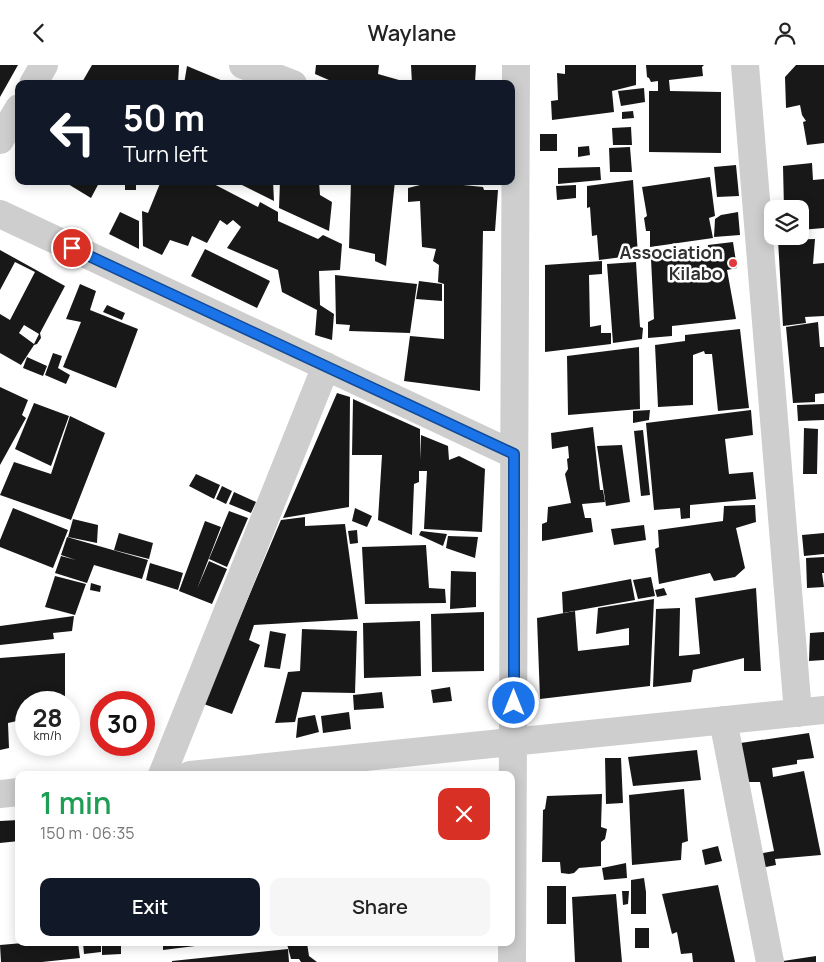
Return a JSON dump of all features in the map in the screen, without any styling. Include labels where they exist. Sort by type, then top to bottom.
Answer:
[{"type":"street","points":[[35,80],[44,65]]},
{"type":"street","points":[[243,65],[282,80]]},
{"type":"street","points":[[515,99],[516,65]]},
{"type":"street","points":[[229,771],[811,712],[744,65]]},
{"type":"street","points":[[0,140],[15,115]]},
{"type":"street","points":[[513,185],[514,771]]},
{"type":"street","points":[[0,214],[514,454]]},
{"type":"street","points":[[164,771],[326,366]]},
{"type":"street","points":[[723,721],[770,962]]},
{"type":"street","points":[[0,794],[15,792]]},
{"type":"street","points":[[512,946],[512,962]]},
{"type":"building","points":[[0,65],[18,65],[0,97]]},
{"type":"building","points":[[92,65],[179,65],[178,80],[83,80]]},
{"type":"building","points":[[316,65],[379,65],[378,74],[399,80],[329,80],[315,74]]},
{"type":"building","points":[[411,65],[476,65],[475,80],[412,80]]},
{"type":"building","points":[[565,65],[636,65],[636,85],[612,91],[614,112],[552,120],[551,101],[558,100],[557,73],[565,74]]},
{"type":"building","points":[[646,65],[704,65],[702,67],[703,76],[669,80],[670,91],[721,92],[721,153],[649,152],[649,91],[658,91],[658,81],[651,82],[647,77]]},
{"type":"building","points":[[796,65],[824,65],[824,143],[807,145],[803,122],[806,121],[802,115],[800,105],[786,108],[785,77]]},
{"type":"building","points":[[187,66],[220,80],[185,80]]},
{"type":"building","points":[[644,88],[645,102],[621,106],[618,91]]},
{"type":"building","points":[[633,111],[634,118],[622,119],[622,112]]},
{"type":"building","points":[[631,127],[632,145],[613,145],[612,128]]},
{"type":"building","points":[[540,134],[557,134],[557,151],[540,151]]},
{"type":"building","points":[[589,146],[590,155],[578,157],[578,147]]},
{"type":"building","points":[[630,147],[632,172],[610,172],[609,148]]},
{"type":"building","points":[[812,163],[813,180],[824,179],[824,228],[809,229],[809,200],[784,200],[783,166]]},
{"type":"building","points":[[736,165],[739,196],[717,197],[714,167]]},
{"type":"building","points":[[600,167],[601,180],[558,184],[558,168]]},
{"type":"building","points":[[710,177],[715,216],[709,218],[713,238],[650,247],[650,231],[646,231],[644,218],[647,216],[642,187]]},
{"type":"building","points":[[633,180],[638,255],[599,260],[597,235],[592,236],[590,207],[587,208],[587,186]]},
{"type":"building","points":[[70,185],[98,185],[91,198]]},
{"type":"building","points":[[125,185],[136,185],[136,190],[125,190]]},
{"type":"building","points":[[159,185],[216,185],[258,207],[260,202],[278,212],[278,221],[318,239],[323,235],[342,244],[340,270],[319,271],[320,305],[334,314],[332,340],[315,335],[317,310],[282,292],[278,270],[227,248],[241,227],[233,220],[227,225],[220,220],[207,243],[192,236],[188,246],[170,240],[162,255],[143,246],[142,211],[148,213]]},
{"type":"building","points":[[242,185],[273,185],[274,201]]},
{"type":"building","points":[[280,185],[319,185],[320,195],[332,202],[329,231],[279,208]]},
{"type":"building","points":[[351,185],[395,185],[386,266],[375,261],[375,254],[349,248]]},
{"type":"building","points":[[420,185],[463,185],[483,187],[484,190],[498,190],[495,231],[483,231],[480,391],[404,381],[410,336],[444,339],[444,284],[438,282],[439,265],[433,261],[436,249],[422,247],[420,201],[408,202],[408,188]]},
{"type":"building","points":[[576,185],[576,198],[557,200],[556,186]]},
{"type":"building","points":[[120,212],[139,221],[139,249],[109,234]]},
{"type":"building","points":[[738,212],[740,235],[714,237],[715,219],[721,215]]},
{"type":"building","points":[[809,239],[815,239],[813,264],[824,263],[824,316],[805,317],[806,323],[783,326],[778,245],[809,245]]},
{"type":"building","points":[[733,242],[737,268],[727,270],[736,319],[672,326],[672,336],[648,338],[648,322],[654,319],[651,259],[707,255],[708,245]]},
{"type":"building","points":[[205,249],[270,281],[257,308],[191,276]]},
{"type":"building","points":[[0,250],[65,286],[40,333],[41,338],[21,365],[0,353],[0,314],[10,320],[35,272],[15,262],[0,290]],"holes":[[[24,325],[39,334],[34,344],[19,333]]]},
{"type":"building","points":[[602,261],[602,274],[589,275],[590,327],[601,325],[601,333],[611,333],[611,344],[545,352],[545,265]]},
{"type":"building","points":[[636,262],[640,327],[643,328],[642,339],[613,343],[607,264]]},
{"type":"building","points":[[335,275],[417,284],[410,333],[349,331],[350,325],[336,324]]},
{"type":"building","points":[[419,281],[442,284],[442,301],[416,299]]},
{"type":"building","points":[[80,284],[96,291],[90,310],[138,329],[116,388],[63,367],[81,322],[66,319]]},
{"type":"building","points":[[107,305],[125,313],[122,320],[103,312]]},
{"type":"building","points":[[818,322],[820,347],[824,347],[824,393],[815,394],[815,402],[793,403],[786,327]]},
{"type":"building","points":[[740,329],[749,408],[718,411],[712,354],[705,354],[704,351],[693,355],[693,405],[658,407],[655,345],[685,341],[685,335]]},
{"type":"building","points":[[639,347],[640,409],[568,415],[567,356]]},
{"type":"building","points":[[53,353],[62,356],[58,368],[70,375],[66,384],[45,375]]},
{"type":"building","points":[[27,357],[47,366],[43,376],[23,368]]},
{"type":"building","points":[[0,387],[28,400],[22,415],[26,418],[0,465]]},
{"type":"building","points":[[337,393],[350,397],[349,507],[283,518]]},
{"type":"building","points":[[353,399],[420,429],[420,460],[421,435],[448,446],[449,460],[459,456],[485,469],[482,532],[424,529],[427,471],[419,471],[419,482],[414,484],[412,535],[378,520],[382,455],[352,455]]},
{"type":"building","points":[[34,403],[69,416],[51,466],[15,449]]},
{"type":"building","points":[[824,404],[824,420],[798,421],[797,405]]},
{"type":"building","points":[[650,410],[649,420],[633,423],[633,411]]},
{"type":"building","points":[[751,410],[753,435],[725,439],[729,474],[753,472],[756,499],[690,505],[690,518],[681,519],[680,508],[654,510],[646,423]]},
{"type":"building","points":[[70,416],[105,433],[71,520],[0,495],[14,462],[51,474]]},
{"type":"building","points":[[593,427],[600,490],[603,490],[605,502],[582,504],[585,518],[591,518],[593,532],[542,541],[542,524],[547,522],[548,507],[571,503],[565,474],[568,469],[568,446],[552,449],[551,433]]},
{"type":"building","points":[[804,428],[818,429],[817,474],[803,474]]},
{"type":"building","points":[[643,430],[650,495],[641,496],[634,431]]},
{"type":"building","points":[[622,445],[630,502],[606,506],[597,446]]},
{"type":"building","points":[[196,474],[220,485],[214,499],[189,486]]},
{"type":"building","points":[[222,486],[232,491],[226,504],[216,499]]},
{"type":"building","points":[[234,492],[256,502],[251,513],[229,504]]},
{"type":"building","points":[[755,505],[756,522],[736,528],[745,568],[735,577],[714,581],[710,573],[659,584],[655,549],[659,547],[658,530],[723,521],[724,506]]},
{"type":"building","points":[[13,508],[68,530],[53,568],[0,547],[0,540]]},
{"type":"building","points":[[355,508],[372,516],[367,527],[352,521]]},
{"type":"building","points":[[229,511],[248,518],[227,567],[209,559]]},
{"type":"building","points":[[305,517],[305,526],[345,524],[358,619],[254,625],[249,640],[260,645],[232,714],[198,702],[236,622],[238,622],[281,520]]},
{"type":"building","points":[[73,519],[98,525],[97,543],[68,537]]},
{"type":"building","points":[[205,521],[221,527],[197,589],[209,561],[227,569],[212,604],[179,591]]},
{"type":"building","points":[[644,525],[646,540],[614,545],[611,529]]},
{"type":"building","points":[[357,530],[358,543],[350,544],[348,531]]},
{"type":"building","points":[[421,531],[447,534],[443,546],[419,535]]},
{"type":"building","points":[[119,533],[153,543],[149,559],[114,550]]},
{"type":"building","points":[[824,533],[824,554],[804,556],[802,535]]},
{"type":"building","points":[[448,536],[478,537],[475,558],[446,548]]},
{"type":"building","points":[[67,537],[148,560],[142,579],[94,565],[87,583],[55,573],[61,556],[76,560],[61,555]]},
{"type":"building","points":[[426,545],[429,588],[445,589],[446,603],[365,604],[362,547]]},
{"type":"building","points":[[824,557],[824,573],[822,573],[824,587],[807,588],[806,558]]},
{"type":"building","points":[[150,563],[183,573],[178,590],[146,580]]},
{"type":"building","points":[[451,571],[476,572],[476,607],[450,609]]},
{"type":"building","points":[[55,576],[86,584],[75,615],[45,607]]},
{"type":"building","points":[[651,577],[655,596],[638,599],[633,580]]},
{"type":"building","points":[[631,579],[635,600],[563,613],[562,592]]},
{"type":"building","points":[[91,583],[101,586],[100,592],[90,590]]},
{"type":"building","points":[[664,588],[667,595],[657,597],[655,590]]},
{"type":"building","points":[[756,588],[761,671],[744,671],[744,658],[693,670],[691,682],[653,687],[656,609],[680,608],[679,656],[700,654],[695,598]]},
{"type":"building","points":[[654,599],[650,686],[540,699],[537,618],[575,611],[578,651],[629,645],[629,628],[596,634],[598,608]]},
{"type":"building","points":[[484,612],[484,671],[432,672],[431,614]]},
{"type":"building","points":[[74,616],[72,631],[53,633],[54,639],[0,645],[0,626]]},
{"type":"building","points":[[420,621],[421,676],[364,678],[363,623]]},
{"type":"building","points":[[302,629],[357,631],[355,693],[302,692],[295,722],[275,723],[288,672],[300,671]]},
{"type":"building","points":[[270,631],[286,634],[280,669],[264,667]]},
{"type":"building","points":[[824,632],[824,660],[809,661],[810,633]]},
{"type":"building","points":[[65,653],[65,691],[15,691],[15,721],[8,723],[9,748],[0,750],[0,658]]},
{"type":"building","points":[[450,687],[452,701],[433,703],[431,690]]},
{"type":"building","points":[[382,692],[384,708],[354,710],[353,695]]},
{"type":"building","points":[[349,712],[351,729],[323,733],[321,716]]},
{"type":"building","points":[[315,715],[319,732],[296,738],[298,718]]},
{"type":"building","points":[[809,733],[814,758],[797,760],[797,764],[772,768],[773,777],[804,771],[821,855],[775,859],[776,865],[760,868],[758,854],[774,851],[760,782],[741,782],[734,744]]},
{"type":"building","points":[[697,750],[701,780],[633,786],[628,757]]},
{"type":"building","points":[[605,758],[621,758],[623,803],[606,804]]},
{"type":"building","points":[[684,789],[688,841],[682,843],[681,860],[632,865],[629,795]]},
{"type":"building","points":[[602,794],[601,827],[607,829],[605,839],[601,842],[601,866],[579,868],[574,873],[569,874],[561,873],[560,862],[542,862],[543,810],[545,809],[547,796]]},
{"type":"building","points":[[15,820],[15,841],[0,843],[0,821]]},
{"type":"building","points":[[718,846],[722,861],[705,865],[702,850]]},
{"type":"building","points":[[626,863],[627,878],[604,880],[602,868]]},
{"type":"building","points":[[644,878],[646,914],[631,914],[631,880]]},
{"type":"building","points":[[718,885],[735,962],[693,962],[692,953],[681,954],[677,932],[672,934],[662,894]]},
{"type":"building","points":[[547,886],[566,886],[566,924],[547,924]]},
{"type":"building","points":[[622,891],[629,891],[628,904],[623,905]]},
{"type":"building","points":[[616,894],[622,962],[575,962],[572,897]]},
{"type":"building","points":[[635,928],[649,928],[649,948],[635,948]]},
{"type":"building","points":[[0,945],[78,946],[80,958],[42,962],[1,962]]},
{"type":"building","points":[[83,946],[101,946],[101,952],[84,954]]},
{"type":"building","points":[[102,946],[121,946],[121,954],[102,955]]},
{"type":"building","points":[[163,946],[195,946],[163,950]]},
{"type":"building","points":[[288,946],[307,946],[309,956],[317,962],[301,962],[299,959],[291,959]]},
{"type":"building","points":[[288,949],[289,962],[172,962],[172,961]]},
{"type":"building","points":[[816,956],[816,962],[783,962],[783,961]]},
{"type":"place","name":"Association Kilabo","points":[[733,263]]},
{"type":"route","points":[[72,248],[514,454],[514,703]]}]
